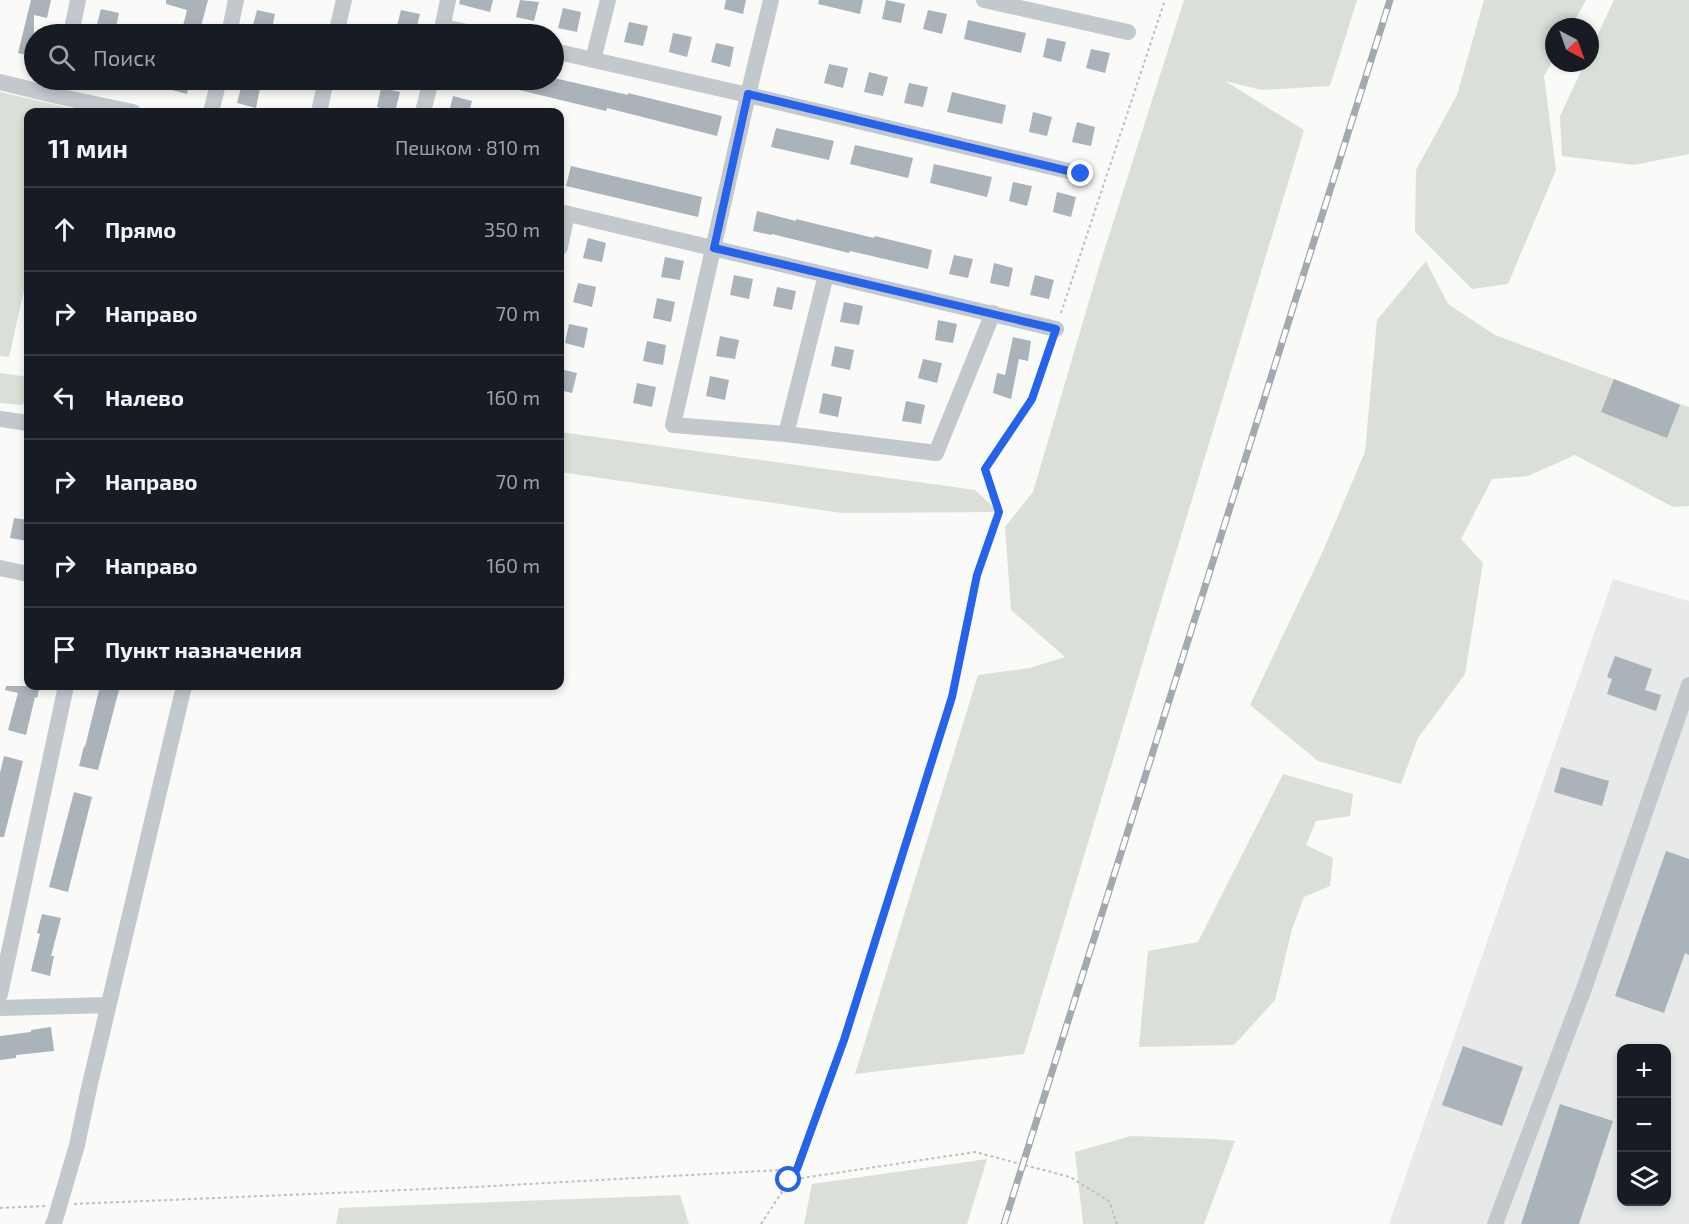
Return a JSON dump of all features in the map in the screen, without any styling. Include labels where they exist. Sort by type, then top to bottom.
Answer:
[{"type":"street","points":[[73,24],[78,0]]},
{"type":"street","points":[[231,24],[236,0]]},
{"type":"street","points":[[338,24],[344,0]]},
{"type":"street","points":[[443,24],[448,0]]},
{"type":"street","points":[[593,60],[608,0]]},
{"type":"street","points":[[771,0],[673,425],[786,434],[936,453],[993,314]]},
{"type":"street","points":[[984,0],[1128,32]]},
{"type":"street","points":[[564,53],[748,94],[1081,174]]},
{"type":"street","points":[[0,82],[24,88]]},
{"type":"street","points":[[33,90],[114,108]]},
{"type":"street","points":[[57,96],[58,90]]},
{"type":"street","points":[[212,108],[216,90]]},
{"type":"street","points":[[320,108],[324,90]]},
{"type":"street","points":[[424,108],[428,90]]},
{"type":"street","points":[[564,213],[1056,329]]},
{"type":"street","points":[[786,434],[826,275]]},
{"type":"street","points":[[0,419],[24,422]]},
{"type":"street","points":[[0,568],[24,573]]},
{"type":"street","points":[[1495,1224],[1585,986],[1689,686]]},
{"type":"street","points":[[0,994],[65,690]]},
{"type":"street","points":[[53,1224],[77,1144],[88,1088],[183,690]]},
{"type":"street","points":[[0,1008],[108,1005]]},
{"type":"path","points":[[761,1224],[797,1169],[844,1040],[952,697],[977,575],[999,512],[985,469],[1032,399],[1165,0]]},
{"type":"path","points":[[789,1180],[975,1152],[1070,1177],[1109,1201],[1117,1224]]},
{"type":"path","points":[[0,1208],[474,1187],[797,1169]]},
{"type":"shaded area","points":[[1184,0],[1357,0],[1330,86],[1262,90],[1225,81],[1304,130],[1024,1054],[855,1074],[978,675],[1030,668],[1065,657],[1011,610],[1005,527],[1033,492],[1099,267]]},
{"type":"shaded area","points":[[1484,0],[1586,0],[1576,18],[1545,18],[1546,72],[1544,76],[1556,170],[1508,284],[1472,289],[1415,232],[1416,170],[1457,95]]},
{"type":"shaded area","points":[[1614,0],[1689,0],[1689,154],[1634,165],[1562,156],[1560,116],[1581,72],[1599,72],[1599,32]]},
{"type":"shaded area","points":[[0,92],[70,108],[24,108],[24,290],[9,357],[0,356]]},
{"type":"shaded area","points":[[1426,261],[1448,304],[1495,335],[1689,407],[1689,506],[1673,507],[1575,455],[1528,476],[1492,479],[1461,539],[1483,563],[1465,674],[1418,738],[1401,784],[1318,761],[1250,705],[1323,551],[1365,452],[1377,320]]},
{"type":"shaded area","points":[[0,373],[24,376],[24,402],[22,405],[0,403]]},
{"type":"shaded area","points":[[564,433],[975,490],[999,512],[842,513],[564,473]]},
{"type":"shaded area","points":[[1613,579],[1689,601],[1689,1224],[1389,1224]]},
{"type":"shaded area","points":[[1283,774],[1353,794],[1350,816],[1316,821],[1306,845],[1333,858],[1330,886],[1304,897],[1292,929],[1275,1000],[1234,1045],[1139,1047],[1148,951],[1198,942]]},
{"type":"shaded area","points":[[1131,1136],[1235,1141],[1204,1224],[1083,1224],[1075,1152]]},
{"type":"shaded area","points":[[987,1159],[967,1224],[804,1224],[812,1184]]},
{"type":"shaded area","points":[[680,1195],[689,1224],[336,1224],[339,1208]]},
{"type":"building","points":[[31,0],[51,0],[47,18],[34,15],[34,24],[25,24]]},
{"type":"building","points":[[166,0],[208,0],[202,24],[184,24],[187,10],[166,4]]},
{"type":"building","points":[[460,0],[493,0],[490,12],[459,4]]},
{"type":"building","points":[[520,0],[539,2],[534,21],[516,17]]},
{"type":"building","points":[[726,0],[746,0],[743,14],[724,9]]},
{"type":"building","points":[[819,0],[863,0],[860,14],[818,4]]},
{"type":"building","points":[[886,0],[905,4],[901,23],[882,19]]},
{"type":"building","points":[[563,8],[581,12],[577,32],[564,29],[564,24],[559,24]]},
{"type":"building","points":[[101,9],[119,13],[117,24],[97,24]]},
{"type":"building","points":[[257,10],[275,14],[273,24],[253,24]]},
{"type":"building","points":[[401,10],[420,14],[418,24],[398,24]]},
{"type":"building","points":[[928,10],[947,14],[942,34],[923,29]]},
{"type":"building","points":[[968,20],[1026,33],[1021,53],[964,39]]},
{"type":"building","points":[[629,22],[648,26],[643,46],[624,42]]},
{"type":"building","points":[[24,29],[24,54],[18,53]]},
{"type":"building","points":[[673,33],[692,37],[687,57],[669,52]]},
{"type":"building","points":[[1047,38],[1066,42],[1061,62],[1043,57]]},
{"type":"building","points":[[716,43],[734,47],[730,67],[711,62]]},
{"type":"building","points":[[1091,49],[1110,53],[1105,73],[1086,68]]},
{"type":"building","points":[[829,64],[848,68],[843,88],[824,83]]},
{"type":"building","points":[[869,72],[888,77],[883,96],[864,92]]},
{"type":"building","points":[[564,80],[722,116],[717,136],[607,108],[606,111],[520,90],[564,90]]},
{"type":"building","points":[[909,83],[928,87],[923,107],[904,103]]},
{"type":"building","points":[[172,90],[188,90],[187,94]]},
{"type":"building","points":[[240,90],[260,90],[256,108],[237,103]]},
{"type":"building","points":[[381,90],[400,92],[396,108],[377,107]]},
{"type":"building","points":[[952,92],[1006,105],[1002,124],[947,112]]},
{"type":"building","points":[[453,96],[472,101],[470,108],[450,108]]},
{"type":"building","points":[[1033,112],[1052,117],[1047,136],[1029,132]]},
{"type":"building","points":[[1077,122],[1095,127],[1091,146],[1072,142]]},
{"type":"building","points":[[776,128],[834,141],[829,160],[771,147]]},
{"type":"building","points":[[855,145],[913,158],[908,178],[850,164]]},
{"type":"building","points":[[934,164],[992,177],[987,197],[930,183]]},
{"type":"building","points":[[571,166],[702,197],[698,217],[566,186]]},
{"type":"building","points":[[1013,182],[1032,186],[1027,206],[1009,201]]},
{"type":"building","points":[[1057,192],[1076,197],[1071,217],[1053,212]]},
{"type":"building","points":[[757,211],[932,250],[928,269],[753,231]]},
{"type":"building","points":[[588,238],[606,243],[602,262],[583,258]]},
{"type":"building","points":[[954,255],[973,259],[968,278],[949,274]]},
{"type":"building","points":[[665,257],[684,261],[680,280],[661,277]]},
{"type":"building","points":[[994,263],[1013,268],[1009,287],[990,283]]},
{"type":"building","points":[[734,275],[753,279],[749,299],[730,295]]},
{"type":"building","points":[[1035,275],[1054,280],[1049,299],[1030,295]]},
{"type":"building","points":[[578,283],[596,287],[592,307],[573,302]]},
{"type":"building","points":[[777,287],[796,291],[792,310],[773,306]]},
{"type":"building","points":[[657,298],[675,302],[671,322],[653,318]]},
{"type":"building","points":[[844,302],[863,306],[859,325],[840,322]]},
{"type":"building","points":[[938,320],[957,324],[953,343],[935,340]]},
{"type":"building","points":[[569,324],[588,328],[584,348],[565,343]]},
{"type":"building","points":[[720,336],[739,340],[735,359],[716,356]]},
{"type":"building","points":[[1013,337],[1031,341],[1028,361],[1019,359],[1011,399],[993,393],[997,373],[1005,375]]},
{"type":"building","points":[[647,341],[666,345],[663,365],[643,361]]},
{"type":"building","points":[[835,346],[854,350],[850,370],[831,366]]},
{"type":"building","points":[[923,359],[942,363],[937,383],[918,378]]},
{"type":"building","points":[[564,370],[577,373],[572,393],[564,391]]},
{"type":"building","points":[[710,376],[729,380],[725,400],[706,396]]},
{"type":"building","points":[[1614,379],[1680,405],[1667,438],[1601,412]]},
{"type":"building","points":[[637,383],[656,387],[652,407],[633,403]]},
{"type":"building","points":[[823,393],[842,397],[838,417],[819,413]]},
{"type":"building","points":[[906,401],[925,405],[921,424],[902,421]]},
{"type":"building","points":[[14,518],[24,519],[24,540],[10,538]]},
{"type":"building","points":[[1615,656],[1652,669],[1645,690],[1661,695],[1656,711],[1607,694],[1612,679],[1607,677]]},
{"type":"building","points":[[6,686],[24,686],[24,690],[39,690],[37,698],[35,697],[26,735],[8,730],[18,693],[5,690]]},
{"type":"building","points":[[99,690],[119,690],[98,770],[79,766]]},
{"type":"building","points":[[4,756],[23,761],[4,837],[0,837],[0,773]]},
{"type":"building","points":[[1561,767],[1609,781],[1602,806],[1554,792]]},
{"type":"building","points":[[74,792],[92,797],[68,892],[49,887]]},
{"type":"building","points":[[1666,851],[1689,859],[1689,955],[1685,953],[1664,1013],[1615,996]]},
{"type":"building","points":[[42,914],[61,918],[51,956],[54,956],[50,976],[31,971],[40,934],[37,933]]},
{"type":"building","points":[[51,1027],[54,1051],[16,1055],[16,1058],[0,1060],[0,1036]]},
{"type":"building","points":[[1463,1046],[1523,1067],[1502,1126],[1442,1105]]},
{"type":"building","points":[[1560,1104],[1613,1121],[1579,1224],[1521,1224]]},
{"type":"railway","points":[[1004,1224],[1390,0]]},
{"type":"route","points":[[789,1180],[797,1169],[844,1040],[952,697],[977,575],[999,512],[985,469],[1032,399],[1056,329],[714,248],[748,94],[1081,174]]}]
